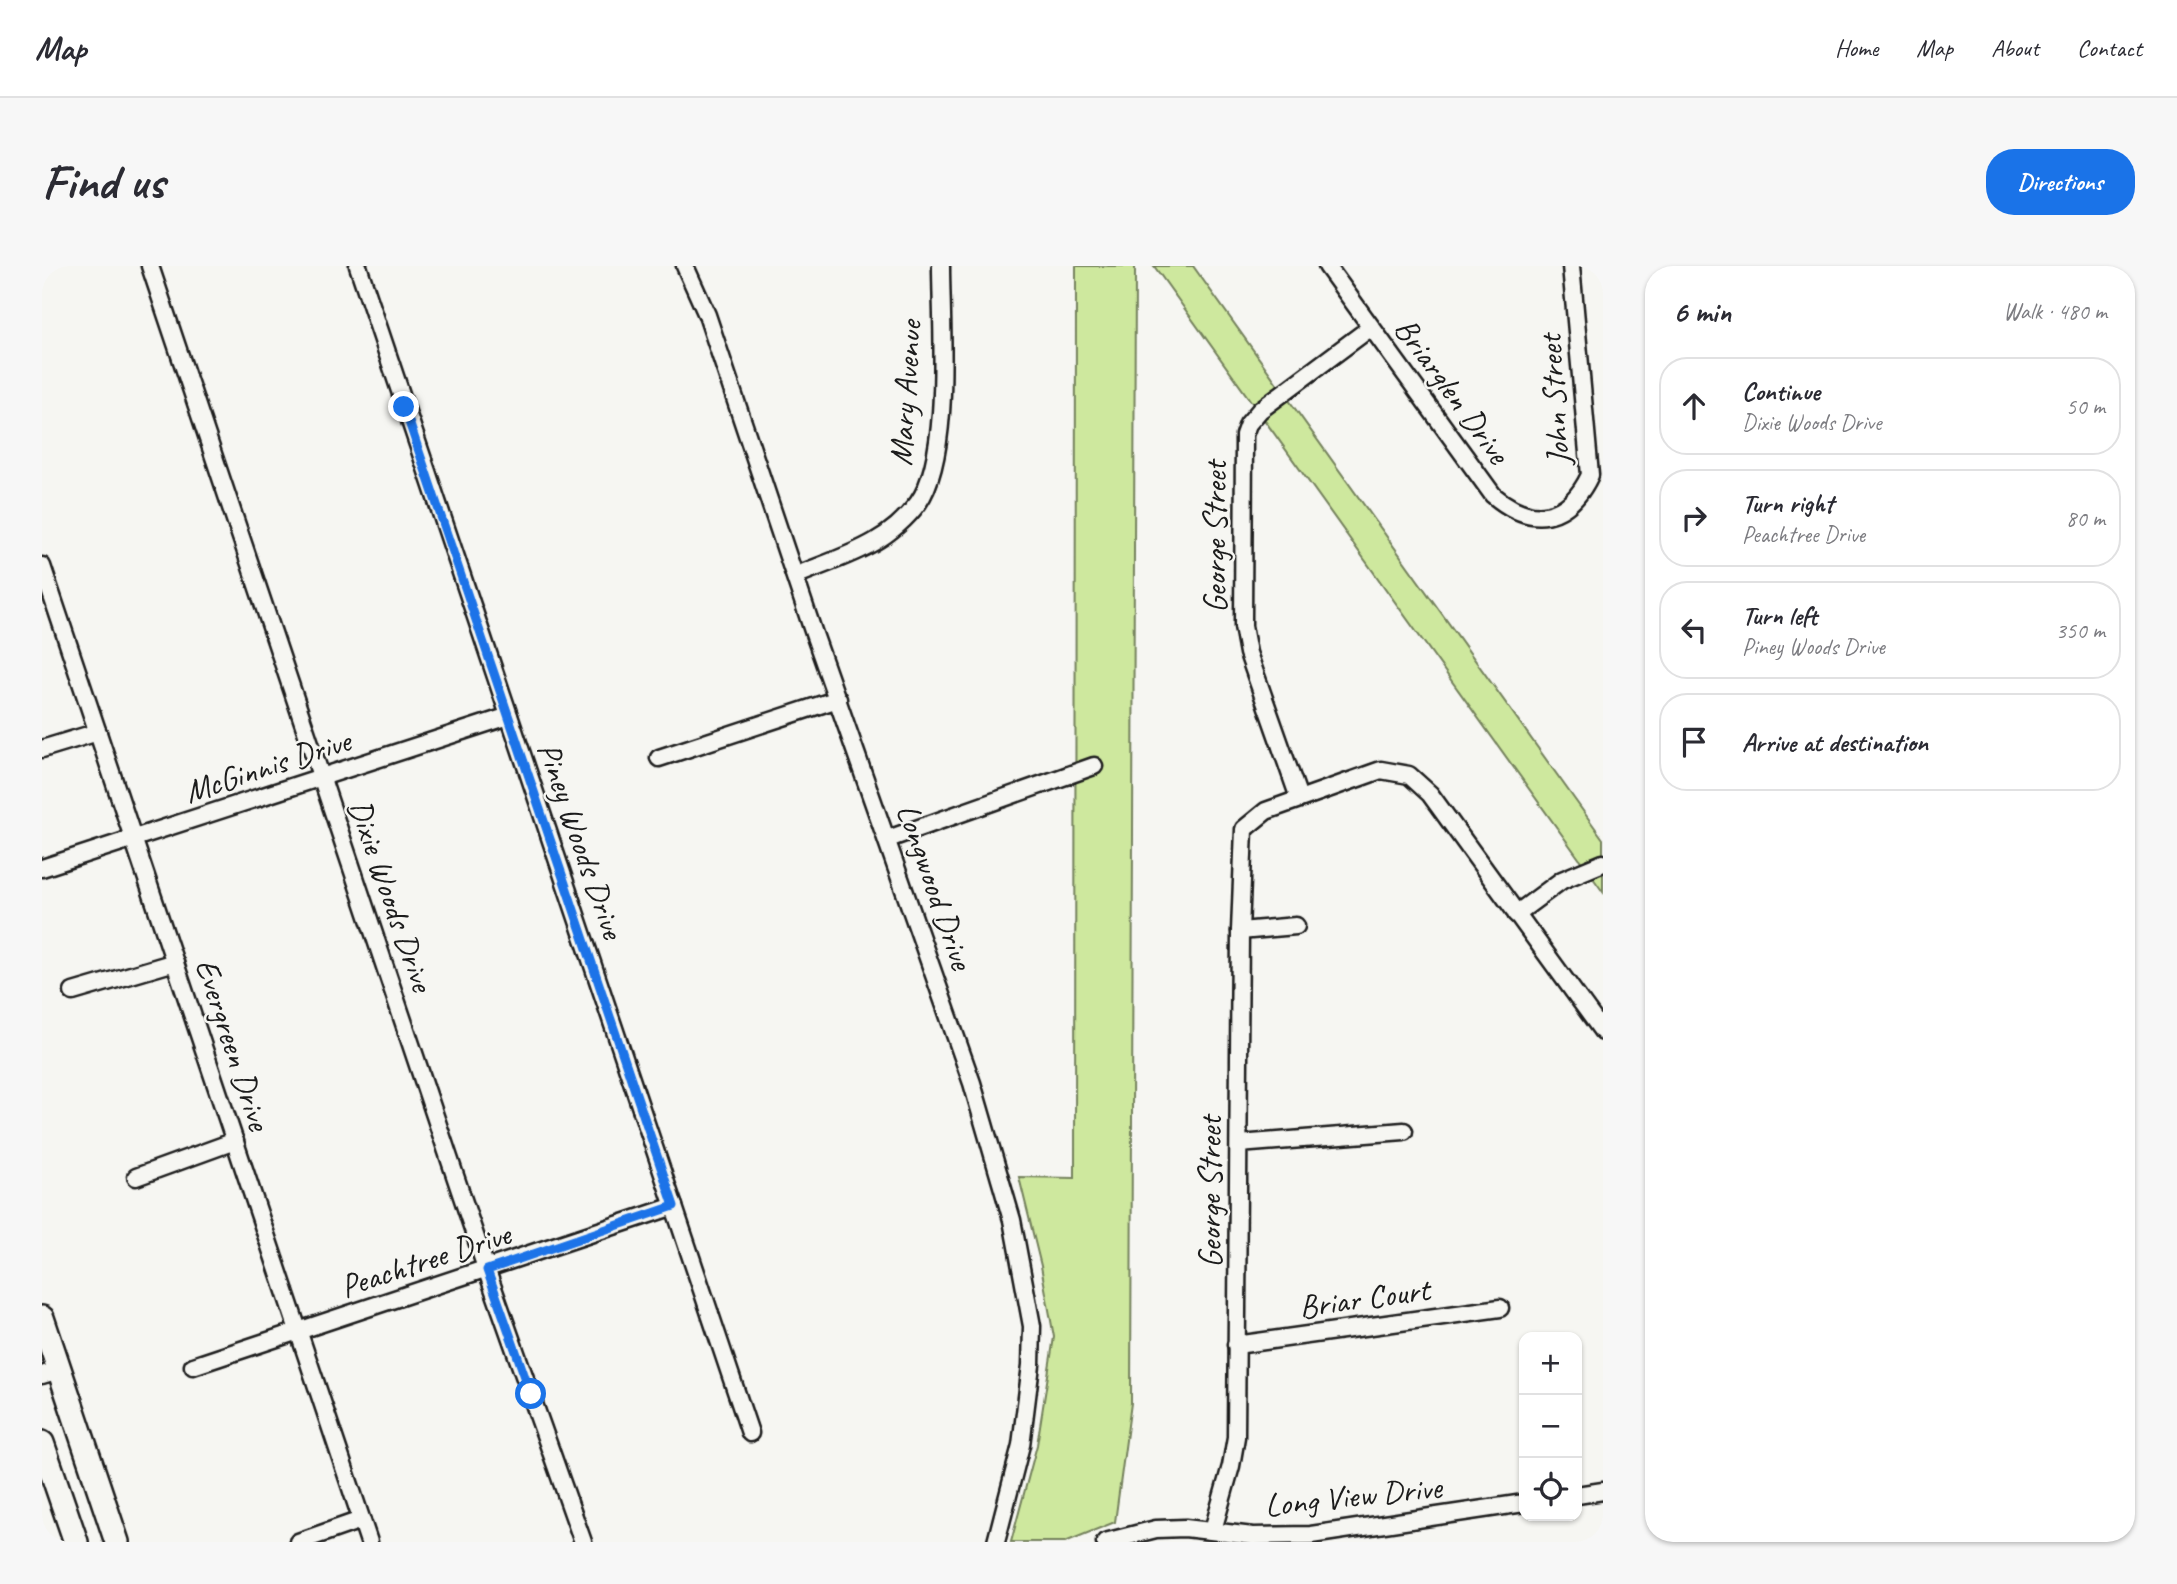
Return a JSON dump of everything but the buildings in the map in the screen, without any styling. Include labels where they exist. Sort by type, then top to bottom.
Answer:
[{"type":"main road","points":[[42,1318],[51,1373],[117,1542]]},
{"type":"main road","points":[[42,1443],[76,1542]]},
{"type":"street","name":"Dixie Woods Drive","points":[[150,266],[487,1270],[583,1542]]},
{"type":"street","name":"Piney Woods Drive","points":[[358,266],[750,1433]]},
{"type":"street","name":"Longwood Drive","points":[[685,266],[707,315],[888,839],[998,1166],[1012,1220],[1032,1326],[1028,1405],[996,1542]]},
{"type":"street","name":"Mary Avenue","points":[[795,576],[874,542],[902,521],[919,502],[930,476],[937,442],[941,399],[941,266]]},
{"type":"street","name":"Briarglen Drive","points":[[1327,266],[1493,495],[1507,506],[1526,514],[1553,514]]},
{"type":"street","name":"John Street","points":[[1553,514],[1573,504],[1590,474],[1572,266]]},
{"type":"street","name":"George Street","points":[[1213,1530],[1231,1466],[1236,1437],[1240,931],[1244,829],[1266,811],[1299,798],[1248,653],[1243,626],[1244,435],[1253,417],[1370,328]]},
{"type":"street","name":"Evergreen Drive","points":[[42,566],[369,1542]]},
{"type":"street","points":[[659,758],[838,699]]},
{"type":"street","name":"McGinnis Drive","points":[[42,868],[509,716]]},
{"type":"street","points":[[42,749],[98,732]]},
{"type":"street","points":[[888,839],[1094,766]]},
{"type":"street","points":[[1299,798],[1381,770],[1409,775],[1430,794],[1603,1032]]},
{"type":"street","points":[[1516,914],[1562,880],[1603,863]]},
{"type":"street","points":[[1240,931],[1296,926]]},
{"type":"street","points":[[73,992],[175,962]]},
{"type":"street","points":[[1239,1144],[1404,1131]]},
{"type":"street","points":[[136,1177],[235,1141]]},
{"type":"street","name":"Peachtree Drive","points":[[193,1366],[674,1206]]},
{"type":"street","name":"Briar Court","points":[[1236,1345],[1500,1308]]},
{"type":"street","points":[[1582,1494],[1603,1491]]},
{"type":"street","name":"Long View Drive","points":[[1105,1542],[1156,1529],[1213,1530],[1254,1536],[1311,1535],[1519,1504]]},
{"type":"street","points":[[298,1542],[361,1520]]},
{"type":"green space","points":[[1076,266],[1135,266],[1131,1403],[1115,1522],[1065,1542],[1011,1542],[1037,1445],[1054,1337],[1041,1266],[1019,1177],[1075,1178]]},
{"type":"green space","points":[[1154,266],[1193,266],[1603,839],[1603,892]]},
{"type":"route","points":[[404,407],[674,1206],[487,1270],[531,1394]]}]
